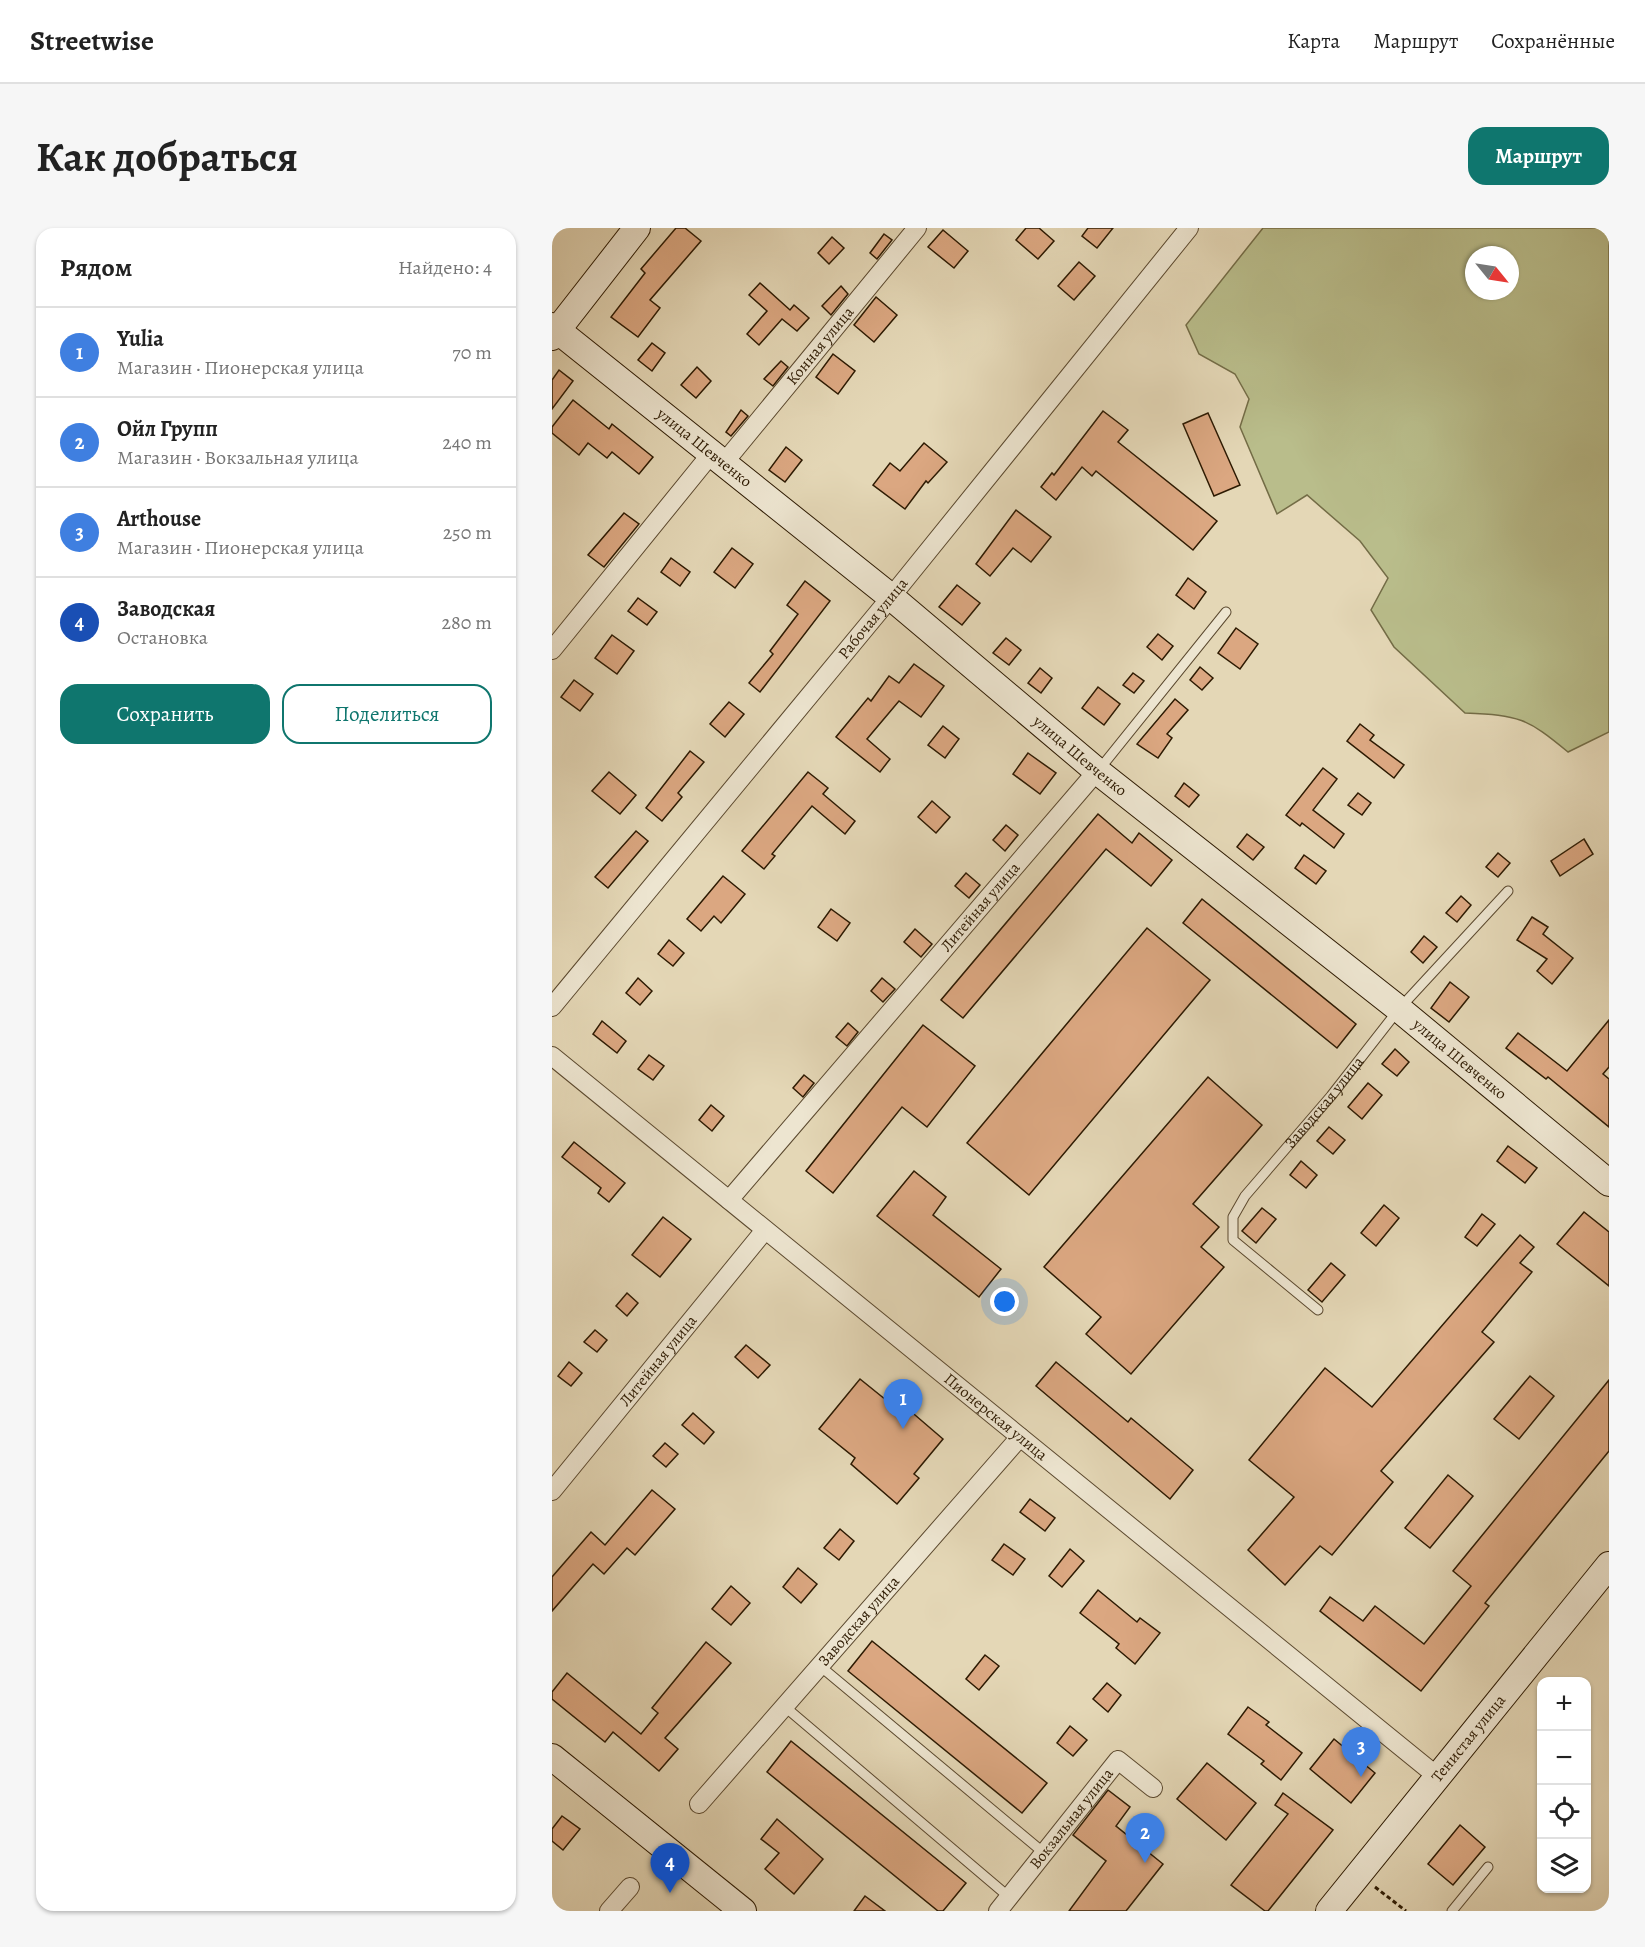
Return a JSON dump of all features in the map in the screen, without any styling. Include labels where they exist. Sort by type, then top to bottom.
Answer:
[{"type":"street","points":[[554,331],[637,228]]},
{"type":"street","name":"Конная улица","points":[[552,650],[917,228]]},
{"type":"street","name":"Рабочая улица","points":[[552,1007],[891,597],[1189,228]]},
{"type":"street","name":"улица Шевченко","points":[[554,331],[891,597],[1097,771],[1399,1009],[1609,1183]]},
{"type":"street","name":"Литейная улица","points":[[729,1200],[1097,771]]},
{"type":"street","name":"Пионерская улица","points":[[552,1056],[1438,1777]]},
{"type":"street","name":"Литейная улица","points":[[552,1491],[765,1230]]},
{"type":"street","name":"Заводская улица","points":[[699,1804],[1020,1437]]},
{"type":"street","name":"Тенистая улица","points":[[1329,1911],[1609,1565]]},
{"type":"street","points":[[552,1757],[743,1911]]},
{"type":"street","name":"Вокзальная улица","points":[[1004,1904],[1118,1760],[1153,1788]]},
{"type":"street","points":[[609,1911],[630,1887]]},
{"type":"lane","name":"Литейная улица","points":[[1097,771],[1226,612]]},
{"type":"lane","name":"Заводская улица","points":[[1318,1310],[1233,1240],[1233,1217],[1245,1196],[1331,1096],[1399,1009],[1508,891]]},
{"type":"lane","points":[[819,1666],[1044,1853]]},
{"type":"lane","points":[[784,1706],[1004,1904]]},
{"type":"lane","points":[[1452,1911],[1488,1867]]},
{"type":"path","points":[[1375,1887],[1406,1911]]},
{"type":"green space","points":[[1263,228],[1609,228],[1609,732],[1568,752],[1532,725],[1521,720],[1498,715],[1465,713],[1394,647],[1371,610],[1388,578],[1360,541],[1307,495],[1277,514],[1240,427],[1249,399],[1235,374],[1199,354],[1186,325]]},
{"type":"building","points":[[676,228],[685,228],[701,241],[650,300],[660,308],[638,337],[611,317],[645,273],[641,269]]},
{"type":"building","points":[[1026,228],[1039,228],[1054,241],[1038,259],[1016,240]]},
{"type":"building","points":[[1088,228],[1113,228],[1097,248],[1082,236]]},
{"type":"building","points":[[943,230],[968,251],[954,268],[928,247]]},
{"type":"building","points":[[884,234],[892,240],[877,259],[870,253]]},
{"type":"building","points":[[832,237],[844,248],[829,264],[818,253]]},
{"type":"building","points":[[1079,262],[1095,276],[1074,300],[1058,286]]},
{"type":"building","points":[[760,283],[790,310],[794,305],[809,318],[797,331],[782,319],[759,345],[747,334],[767,311],[749,295]]},
{"type":"building","points":[[841,286],[848,294],[831,315],[822,306]]},
{"type":"building","points":[[876,297],[897,315],[874,342],[854,325]]},
{"type":"building","points":[[652,343],[665,353],[652,371],[638,360]]},
{"type":"building","points":[[833,354],[855,371],[838,394],[816,377]]},
{"type":"building","points":[[781,361],[788,367],[773,386],[764,379]]},
{"type":"building","points":[[697,367],[711,381],[696,398],[681,385]]},
{"type":"building","points":[[559,370],[573,381],[552,409],[552,380]]},
{"type":"building","points":[[573,400],[609,429],[612,424],[653,457],[639,474],[612,452],[607,458],[588,443],[579,455],[552,433],[552,427]]},
{"type":"building","points":[[741,410],[748,416],[731,436],[726,432]]},
{"type":"building","points":[[1103,411],[1128,430],[1118,442],[1217,521],[1193,550],[1096,471],[1092,476],[1082,467],[1056,500],[1041,487],[1052,473],[1054,475]]},
{"type":"building","points":[[1208,413],[1240,485],[1214,496],[1183,424]]},
{"type":"building","points":[[924,443],[947,462],[928,483],[926,481],[905,509],[873,485],[890,463],[900,471]]},
{"type":"building","points":[[786,447],[802,460],[785,482],[769,470]]},
{"type":"building","points":[[1016,510],[1051,537],[1031,562],[1013,548],[990,576],[976,564]]},
{"type":"building","points":[[624,513],[639,524],[604,567],[588,555]]},
{"type":"building","points":[[732,548],[753,564],[735,588],[714,572]]},
{"type":"building","points":[[671,558],[690,572],[680,586],[661,572]]},
{"type":"building","points":[[1188,578],[1206,592],[1194,609],[1176,595]]},
{"type":"building","points":[[805,581],[830,601],[760,692],[749,683],[773,654],[770,651],[798,614],[787,605]]},
{"type":"building","points":[[957,585],[980,603],[962,625],[939,607]]},
{"type":"building","points":[[638,598],[657,612],[647,625],[628,611]]},
{"type":"building","points":[[1236,628],[1258,644],[1240,669],[1218,653]]},
{"type":"building","points":[[1158,634],[1173,646],[1162,660],[1147,647]]},
{"type":"building","points":[[612,635],[634,651],[617,674],[595,658]]},
{"type":"building","points":[[1006,638],[1021,650],[1009,665],[993,653]]},
{"type":"building","points":[[914,664],[944,686],[921,717],[899,701],[867,739],[890,759],[880,772],[836,737],[868,698],[871,701],[889,676],[899,683]]},
{"type":"building","points":[[1200,667],[1213,678],[1202,690],[1190,680]]},
{"type":"building","points":[[1040,668],[1052,678],[1041,693],[1028,683]]},
{"type":"building","points":[[1133,673],[1144,681],[1134,693],[1123,685]]},
{"type":"building","points":[[574,680],[593,694],[580,711],[561,697]]},
{"type":"building","points":[[1098,687],[1120,704],[1104,725],[1082,708]]},
{"type":"building","points":[[1175,699],[1188,710],[1167,734],[1172,738],[1158,758],[1137,744]]},
{"type":"building","points":[[729,702],[744,714],[725,737],[710,724]]},
{"type":"building","points":[[1360,724],[1374,735],[1370,740],[1404,765],[1394,778],[1347,741]]},
{"type":"building","points":[[943,726],[959,739],[945,758],[928,745]]},
{"type":"building","points":[[690,751],[704,762],[678,793],[682,797],[662,821],[646,808]]},
{"type":"building","points":[[1028,753],[1056,773],[1040,794],[1013,774]]},
{"type":"building","points":[[1323,768],[1337,779],[1313,810],[1344,834],[1334,848],[1302,823],[1300,826],[1286,815]]},
{"type":"building","points":[[609,772],[636,795],[620,814],[592,791]]},
{"type":"building","points":[[808,772],[828,788],[823,794],[855,821],[845,834],[812,806],[772,854],[775,856],[764,869],[742,851]]},
{"type":"building","points":[[1184,783],[1199,795],[1189,807],[1175,796]]},
{"type":"building","points":[[1358,793],[1371,803],[1362,815],[1348,805]]},
{"type":"building","points":[[932,801],[950,817],[936,833],[918,817]]},
{"type":"building","points":[[1098,814],[1132,843],[1139,833],[1172,860],[1151,886],[1106,849],[963,1018],[941,1000]]},
{"type":"building","points":[[1006,825],[1018,835],[1005,851],[993,840]]},
{"type":"building","points":[[636,831],[648,841],[608,888],[595,877]]},
{"type":"building","points":[[1247,834],[1264,847],[1253,860],[1237,847]]},
{"type":"building","points":[[1584,839],[1593,854],[1560,876],[1551,861]]},
{"type":"building","points":[[1498,853],[1510,863],[1498,877],[1486,867]]},
{"type":"building","points":[[1304,855],[1326,871],[1316,884],[1295,868]]},
{"type":"building","points":[[966,873],[980,885],[969,898],[955,886]]},
{"type":"building","points":[[723,876],[745,894],[721,923],[714,916],[701,931],[687,919]]},
{"type":"building","points":[[1461,896],[1471,905],[1457,922],[1446,913]]},
{"type":"building","points":[[1202,899],[1356,1024],[1337,1048],[1183,923]]},
{"type":"building","points":[[831,909],[850,923],[837,941],[818,927]]},
{"type":"building","points":[[1532,917],[1548,927],[1543,934],[1573,958],[1552,984],[1537,971],[1547,959],[1517,940]]},
{"type":"building","points":[[1147,928],[1210,980],[1029,1195],[967,1143]]},
{"type":"building","points":[[915,929],[932,944],[921,957],[904,942]]},
{"type":"building","points":[[1424,936],[1437,947],[1423,963],[1411,952]]},
{"type":"building","points":[[669,940],[684,953],[673,966],[658,954]]},
{"type":"building","points":[[638,978],[652,991],[640,1005],[626,993]]},
{"type":"building","points":[[882,978],[895,989],[883,1002],[871,991]]},
{"type":"building","points":[[1450,982],[1469,997],[1449,1022],[1431,1008]]},
{"type":"building","points":[[1609,1020],[1609,1067],[1603,1074],[1609,1079],[1609,1127],[1548,1077],[1546,1079],[1506,1048],[1518,1033],[1567,1071]]},
{"type":"building","points":[[602,1021],[626,1041],[617,1053],[593,1034]]},
{"type":"building","points":[[848,1023],[858,1032],[847,1046],[836,1037]]},
{"type":"building","points":[[923,1025],[975,1066],[927,1127],[902,1107],[833,1193],[806,1171]]},
{"type":"building","points":[[1395,1049],[1409,1062],[1397,1076],[1382,1064]]},
{"type":"building","points":[[649,1055],[664,1066],[653,1080],[638,1069]]},
{"type":"building","points":[[804,1075],[814,1083],[803,1097],[793,1088]]},
{"type":"building","points":[[1208,1077],[1262,1125],[1193,1204],[1219,1227],[1201,1247],[1224,1267],[1131,1374],[1086,1334],[1101,1317],[1044,1267]]},
{"type":"building","points":[[1368,1083],[1382,1095],[1362,1119],[1348,1107]]},
{"type":"building","points":[[711,1105],[724,1116],[712,1131],[699,1120]]},
{"type":"building","points":[[1329,1127],[1345,1140],[1333,1154],[1317,1141]]},
{"type":"building","points":[[574,1142],[625,1183],[609,1202],[598,1193],[601,1188],[562,1157]]},
{"type":"building","points":[[1508,1146],[1537,1168],[1525,1183],[1497,1161]]},
{"type":"building","points":[[1301,1161],[1317,1175],[1306,1188],[1290,1175]]},
{"type":"building","points":[[914,1171],[946,1197],[933,1215],[1001,1269],[979,1297],[877,1216]]},
{"type":"building","points":[[1384,1205],[1399,1218],[1376,1246],[1361,1233]]},
{"type":"building","points":[[1262,1208],[1276,1219],[1256,1243],[1242,1231]]},
{"type":"building","points":[[1584,1212],[1609,1232],[1609,1286],[1557,1244]]},
{"type":"building","points":[[1482,1214],[1495,1224],[1477,1246],[1465,1237]]},
{"type":"building","points":[[663,1217],[691,1239],[660,1277],[632,1255]]},
{"type":"building","points":[[1520,1235],[1534,1247],[1520,1263],[1532,1272],[1482,1332],[1494,1342],[1381,1471],[1393,1482],[1332,1555],[1320,1546],[1285,1585],[1248,1550],[1294,1497],[1249,1460],[1325,1368],[1372,1407]]},
{"type":"building","points":[[1331,1263],[1345,1275],[1322,1302],[1308,1290]]},
{"type":"building","points":[[627,1293],[638,1303],[627,1316],[616,1306]]},
{"type":"building","points":[[595,1330],[607,1340],[597,1352],[584,1342]]},
{"type":"building","points":[[746,1345],[770,1365],[758,1378],[735,1357]]},
{"type":"building","points":[[569,1362],[582,1373],[571,1386],[558,1376]]},
{"type":"building","points":[[1056,1362],[1128,1422],[1131,1418],[1193,1470],[1170,1499],[1036,1386]]},
{"type":"building","points":[[1530,1376],[1554,1396],[1519,1439],[1494,1419]]},
{"type":"building","points":[[860,1379],[896,1408],[901,1403],[943,1439],[914,1474],[919,1478],[897,1504],[851,1464],[855,1458],[819,1429]]},
{"type":"building","points":[[1609,1380],[1609,1451],[1485,1603],[1489,1606],[1421,1691],[1320,1611],[1330,1597],[1363,1621],[1375,1606],[1424,1644],[1471,1586],[1453,1571]]},
{"type":"building","points":[[693,1413],[714,1432],[704,1444],[682,1425]]},
{"type":"building","points":[[665,1443],[678,1454],[666,1467],[653,1456]]},
{"type":"building","points":[[1448,1475],[1473,1496],[1430,1548],[1405,1528]]},
{"type":"building","points":[[652,1490],[675,1509],[635,1555],[627,1548],[604,1574],[593,1564],[552,1611],[552,1577],[591,1532],[605,1545]]},
{"type":"building","points":[[1030,1499],[1055,1518],[1045,1531],[1020,1512]]},
{"type":"building","points":[[840,1529],[854,1541],[839,1560],[824,1548]]},
{"type":"building","points":[[1004,1544],[1025,1559],[1013,1575],[992,1560]]},
{"type":"building","points":[[1070,1549],[1084,1561],[1062,1587],[1049,1576]]},
{"type":"building","points":[[798,1568],[817,1584],[801,1603],[783,1587]]},
{"type":"building","points":[[731,1586],[750,1603],[731,1625],[712,1609]]},
{"type":"building","points":[[1098,1590],[1137,1622],[1140,1618],[1160,1633],[1135,1664],[1116,1648],[1119,1644],[1080,1613]]},
{"type":"building","points":[[872,1641],[1047,1783],[1022,1813],[848,1671]]},
{"type":"building","points":[[706,1642],[731,1663],[665,1738],[678,1749],[659,1771],[613,1732],[605,1742],[552,1699],[552,1692],[567,1673],[641,1734],[658,1713],[652,1708]]},
{"type":"building","points":[[985,1655],[999,1666],[979,1690],[966,1679]]},
{"type":"building","points":[[1107,1683],[1121,1695],[1108,1712],[1093,1699]]},
{"type":"building","points":[[1248,1707],[1269,1722],[1266,1725],[1302,1753],[1281,1780],[1261,1764],[1264,1761],[1228,1734]]},
{"type":"building","points":[[1070,1726],[1087,1740],[1073,1756],[1057,1743]]},
{"type":"building","points":[[1334,1739],[1375,1773],[1351,1803],[1310,1769]]},
{"type":"building","points":[[791,1741],[966,1883],[943,1911],[938,1911],[767,1772]]},
{"type":"building","points":[[1207,1763],[1256,1803],[1226,1840],[1177,1799]]},
{"type":"building","points":[[1108,1790],[1130,1807],[1116,1826],[1163,1864],[1126,1911],[1069,1911],[1106,1861],[1073,1835]]},
{"type":"building","points":[[1283,1793],[1333,1830],[1268,1911],[1265,1911],[1231,1885],[1288,1814],[1275,1805]]},
{"type":"building","points":[[562,1816],[580,1829],[563,1850],[552,1841],[552,1829]]},
{"type":"building","points":[[777,1819],[823,1859],[794,1894],[765,1869],[779,1853],[761,1839]]},
{"type":"building","points":[[1460,1825],[1485,1847],[1453,1885],[1428,1864]]},
{"type":"building","points":[[865,1896],[885,1911],[854,1911]]},
{"type":"place","name":"Yulia","points":[[903,1429]]},
{"type":"place","name":"Arthouse","points":[[1361,1777]]},
{"type":"place","name":"Ойл Групп","points":[[1145,1863]]},
{"type":"place","name":"Заводская","points":[[670,1893]]}]
